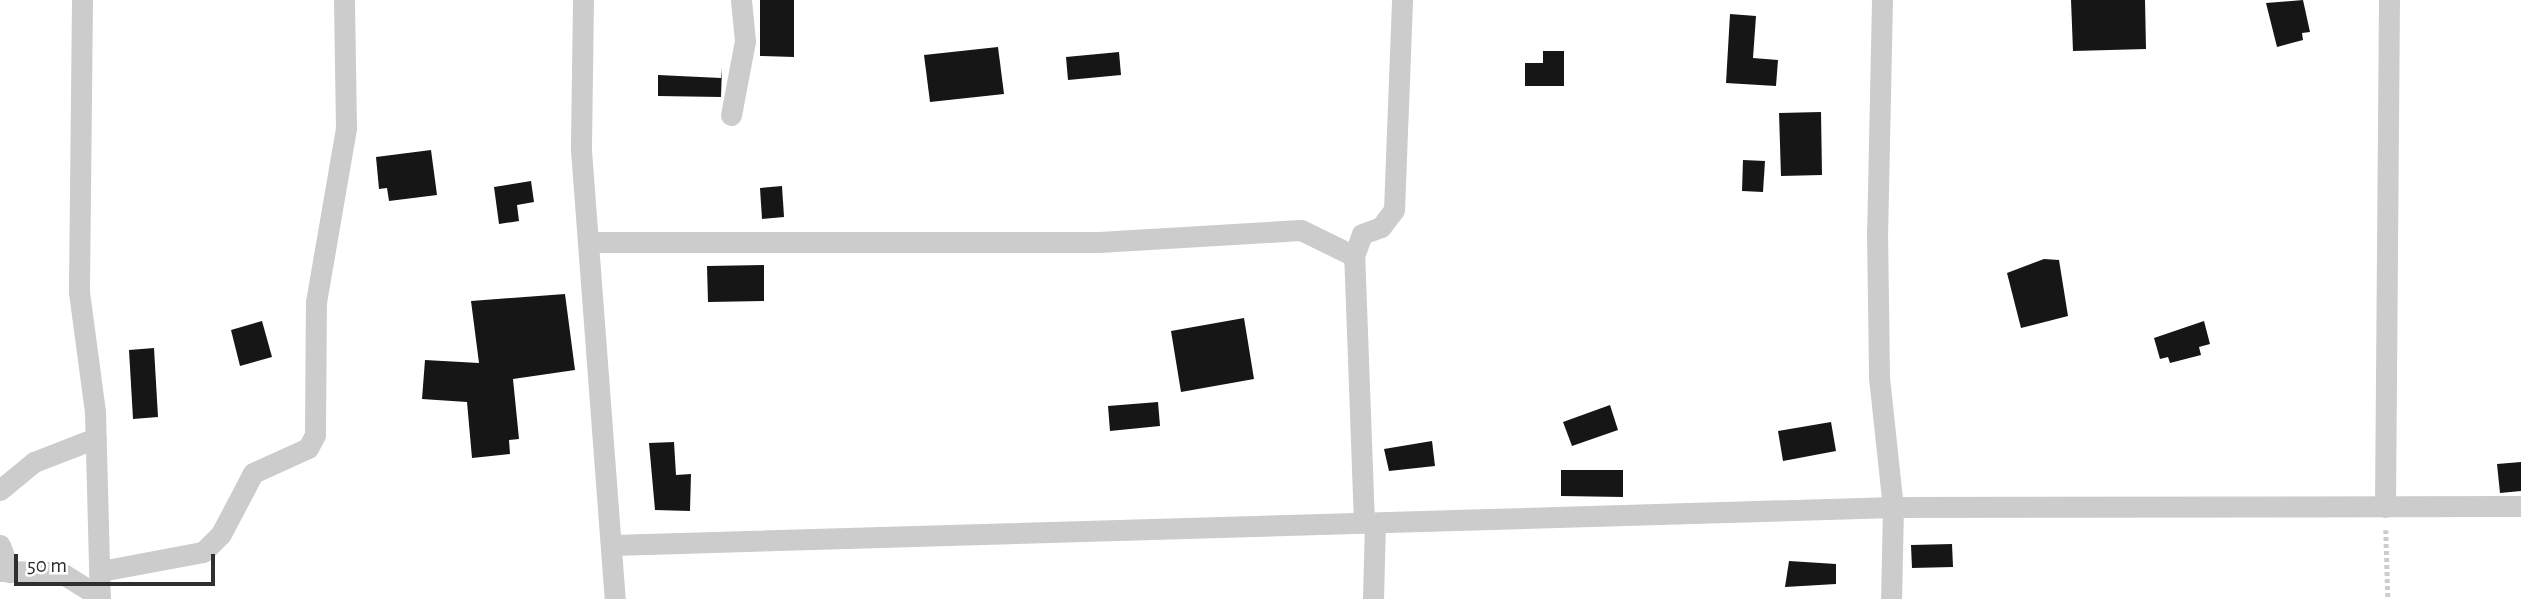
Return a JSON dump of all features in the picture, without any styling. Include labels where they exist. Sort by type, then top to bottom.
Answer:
[{"type":"street","points":[[82,0],[79,292],[96,438],[100,598]]},
{"type":"street","points":[[101,571],[203,552],[221,534],[253,472],[308,449],[316,435],[316,302],[346,128],[344,0]]},
{"type":"street","points":[[583,0],[581,150],[615,599]]},
{"type":"street","points":[[731,115],[745,41],[741,0]]},
{"type":"street","points":[[1373,599],[1354,256],[1362,234],[1381,227],[1394,210],[1402,0]]},
{"type":"street","points":[[1882,0],[1879,377],[1893,507],[1891,599]]},
{"type":"street","points":[[2385,507],[2389,0]]},
{"type":"street","points":[[589,242],[1099,242],[1301,230],[1354,256]]},
{"type":"street","points":[[0,490],[34,462],[96,438]]},
{"type":"street","points":[[613,545],[1893,507],[2521,506]]},
{"type":"street","points":[[0,545],[5,571],[60,572],[100,598]]},
{"type":"path","points":[[2385,507],[2388,599]]},
{"type":"building","points":[[760,0],[794,0],[794,57],[760,56]]},
{"type":"building","points":[[2071,0],[2145,0],[2146,49],[2073,51]]},
{"type":"building","points":[[2303,0],[2310,32],[2302,33],[2303,40],[2277,47],[2266,3]]},
{"type":"building","points":[[1730,14],[1756,16],[1753,58],[1778,60],[1776,86],[1726,83]]},
{"type":"building","points":[[998,47],[1004,94],[930,102],[924,55]]},
{"type":"building","points":[[1543,51],[1564,51],[1564,86],[1525,86],[1525,63],[1543,63]]},
{"type":"building","points":[[1119,52],[1121,75],[1068,80],[1066,57]]},
{"type":"building","points":[[722,68],[721,97],[658,96],[658,75],[721,78]]},
{"type":"building","points":[[1821,112],[1822,175],[1781,176],[1779,113]]},
{"type":"building","points":[[431,150],[437,195],[389,201],[387,188],[379,189],[376,157]]},
{"type":"building","points":[[1743,160],[1765,161],[1763,192],[1742,191]]},
{"type":"building","points":[[531,181],[534,202],[517,205],[519,221],[499,224],[494,187]]},
{"type":"building","points":[[782,186],[784,217],[762,219],[760,188]]},
{"type":"building","points":[[2044,259],[2059,260],[2068,316],[2021,328],[2007,273]]},
{"type":"building","points":[[764,265],[764,301],[708,302],[707,266]]},
{"type":"building","points":[[565,294],[575,370],[513,379],[519,439],[509,440],[510,454],[472,458],[467,402],[422,399],[425,360],[479,363],[471,301]]},
{"type":"building","points":[[1244,318],[1254,379],[1181,392],[1171,331]]},
{"type":"building","points":[[262,321],[272,357],[240,366],[231,330]]},
{"type":"building","points":[[2204,321],[2210,344],[2199,347],[2201,355],[2170,363],[2168,357],[2160,359],[2154,338]]},
{"type":"building","points":[[154,348],[158,417],[133,419],[129,350]]},
{"type":"building","points":[[1158,402],[1160,426],[1110,431],[1108,406]]},
{"type":"building","points":[[1610,405],[1618,430],[1572,446],[1563,422]]},
{"type":"building","points":[[1831,422],[1836,451],[1783,461],[1778,431]]},
{"type":"building","points":[[1432,441],[1435,466],[1389,471],[1384,449]]},
{"type":"building","points":[[674,442],[676,475],[691,474],[690,511],[655,510],[649,443]]},
{"type":"building","points":[[2521,462],[2521,491],[2500,493],[2497,464]]},
{"type":"building","points":[[1561,470],[1623,470],[1623,497],[1561,496]]},
{"type":"building","points":[[1952,544],[1953,567],[1912,568],[1911,545]]},
{"type":"building","points":[[1789,561],[1836,564],[1836,584],[1785,587]]}]
